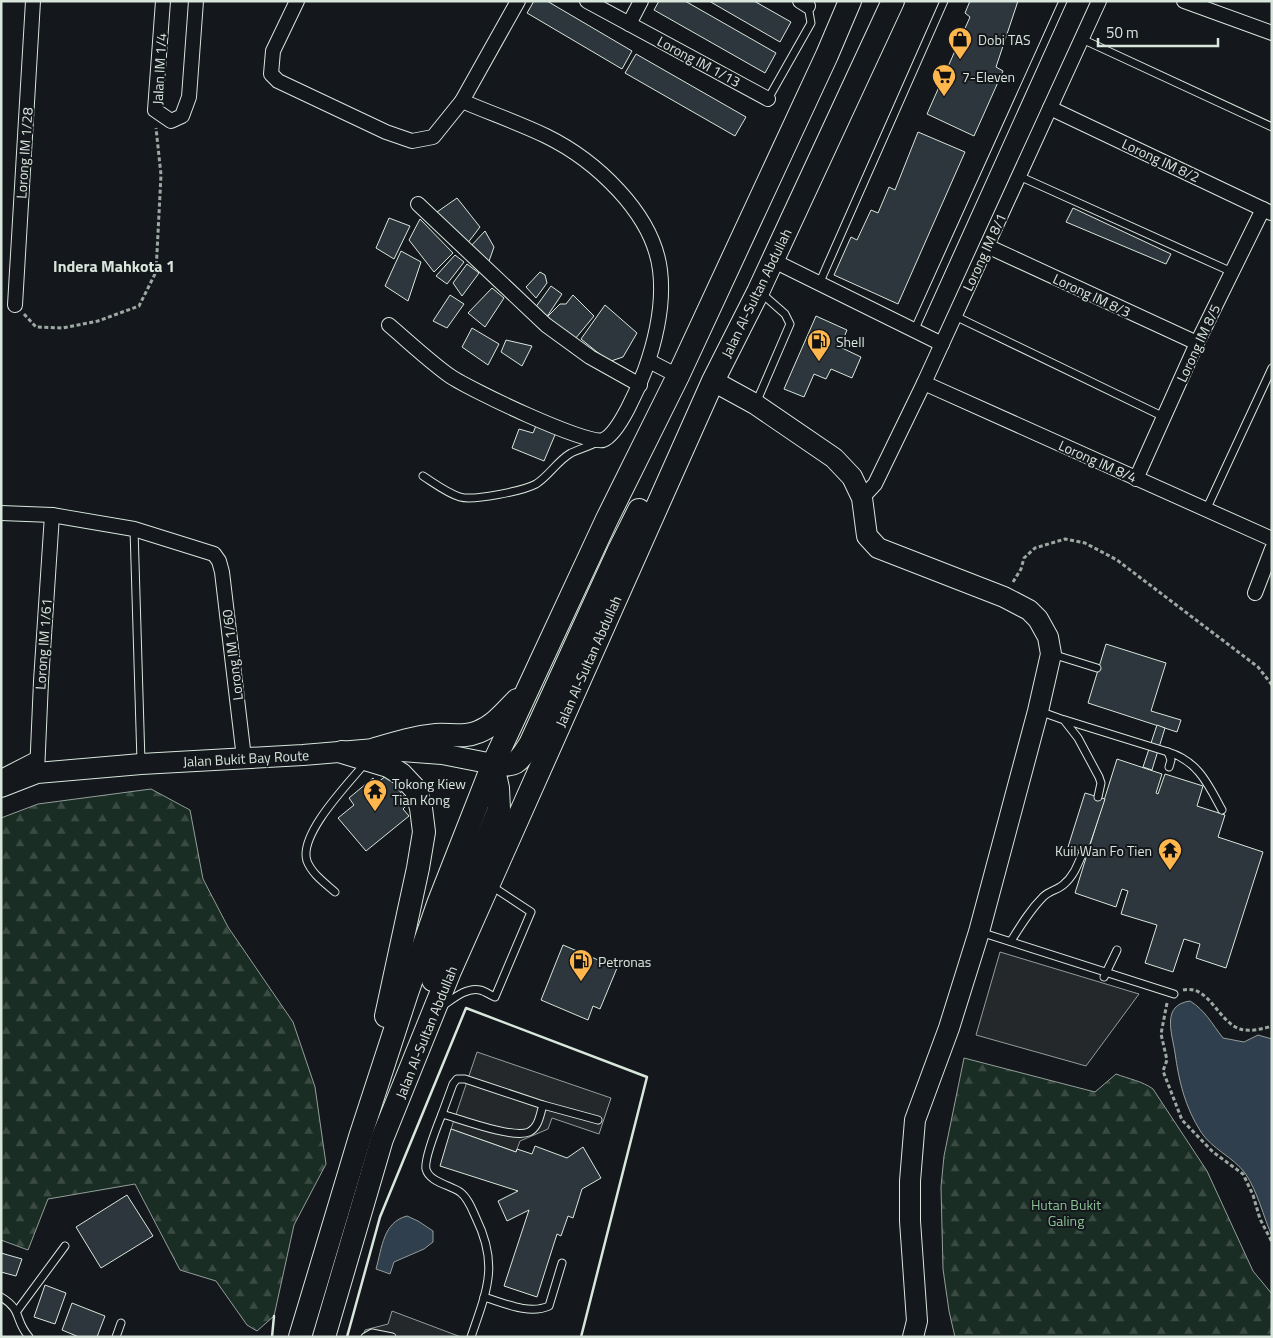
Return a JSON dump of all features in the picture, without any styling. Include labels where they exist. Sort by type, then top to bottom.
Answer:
[{"type":"main road","name":"Jalan Al-Sultan Abdullah","points":[[300,1337],[360,1137],[407,993],[438,904],[493,764],[607,519],[678,376],[828,55],[850,1]]},
{"type":"main road","name":"Jalan Al-Sultan Abdullah","points":[[324,1337],[382,1139],[450,971],[713,381],[758,292],[893,1]]},
{"type":"main road","points":[[382,1139],[446,937],[499,809],[498,788],[493,764],[509,766],[518,762],[530,744],[618,552],[657,475],[713,381]]},
{"type":"main road","points":[[372,755],[410,738],[438,735],[466,736],[479,732],[495,722],[528,689]]},
{"type":"main road","points":[[342,752],[372,755],[401,774],[416,790],[421,808],[424,832],[416,878],[360,1137]]},
{"type":"street","name":"Lorong IM 1/28","points":[[15,304],[33,1]]},
{"type":"street","name":"Jalan IM 1/4","points":[[163,1],[155,110],[172,121],[182,116],[189,98],[196,1]]},
{"type":"street","points":[[296,2],[273,51],[271,74],[278,81],[386,132],[412,141],[433,137],[462,101],[518,1]]},
{"type":"street","name":"Lorong IM 1/13","points":[[587,1],[768,99]]},
{"type":"street","points":[[630,24],[641,1]]},
{"type":"street","points":[[828,55],[839,1]]},
{"type":"street","name":"Lorong IM 8/1","points":[[862,498],[875,484],[924,383],[1099,1]]},
{"type":"street","points":[[1184,1],[1272,33]]},
{"type":"street","points":[[389,325],[449,375],[470,389],[562,429],[591,439],[602,440],[614,432],[640,385],[648,361],[659,313],[660,268],[653,243],[637,213],[592,164],[547,136],[462,101]]},
{"type":"street","name":"Lorong IM 8/2","points":[[1050,108],[1268,211]]},
{"type":"street","points":[[418,204],[546,325],[590,357],[640,385]]},
{"type":"street","name":"Lorong IM 8/5","points":[[1136,479],[1197,343],[1232,272],[1268,211]]},
{"type":"street","name":"Lorong IM 8/3","points":[[987,246],[1197,343]]},
{"type":"street","points":[[772,260],[942,344]]},
{"type":"street","points":[[648,361],[678,376]]},
{"type":"street","points":[[713,381],[755,404],[834,458],[852,477],[862,498],[867,536],[878,548],[1004,597],[1029,610],[1038,619],[1048,637],[1051,654],[1038,711],[979,932],[949,1028],[915,1120],[910,1180],[910,1221],[917,1321],[913,1337]]},
{"type":"street","name":"Lorong IM 8/4","points":[[924,383],[1272,538]]},
{"type":"street","points":[[1,513],[52,515],[134,530]]},
{"type":"street","name":"Lorong IM 1/61","points":[[37,766],[52,515]]},
{"type":"street","name":"Lorong IM 1/60","points":[[134,530],[214,554],[219,561],[222,572],[244,758]]},
{"type":"street","points":[[1254,593],[1272,549]]},
{"type":"street","name":"Jalan Bukit Bay Route","points":[[1,787],[37,766],[141,764],[342,752]]},
{"type":"street","points":[[372,755],[442,754],[493,764]]},
{"type":"street","points":[[1,777],[37,766]]},
{"type":"lane","points":[[819,284],[944,1]]},
{"type":"lane","points":[[914,331],[1063,1]]},
{"type":"lane","points":[[768,99],[811,23],[804,4]]},
{"type":"lane","points":[[1082,39],[1272,127]]},
{"type":"lane","points":[[1019,176],[1232,272]]},
{"type":"lane","points":[[755,404],[790,324],[785,314],[758,292]]},
{"type":"lane","points":[[955,316],[1164,416]]},
{"type":"lane","points":[[1206,510],[1272,368]]},
{"type":"lane","points":[[423,476],[462,498],[521,490],[535,484],[546,476],[558,462],[602,440]]},
{"type":"lane","points":[[134,530],[141,764]]},
{"type":"lane","points":[[1051,654],[1097,668]]},
{"type":"lane","points":[[1038,711],[1181,756],[1202,775],[1222,810]]},
{"type":"lane","points":[[1064,720],[1078,738],[1099,777],[1101,783],[1098,797]]},
{"type":"lane","points":[[1168,752],[1171,760],[1169,767]]},
{"type":"lane","points":[[335,892],[313,872],[307,860],[306,850],[314,826],[372,755]]},
{"type":"lane","points":[[1012,941],[1022,923],[1038,903],[1050,891],[1062,885],[1075,872],[1083,852]]},
{"type":"lane","points":[[434,1013],[459,994],[469,991],[479,989],[495,997],[531,912],[488,884]]},
{"type":"lane","points":[[979,932],[1012,941],[1105,975],[1174,994]]},
{"type":"lane","points":[[1105,975],[1117,950]]},
{"type":"lane","points":[[471,1337],[484,1297],[490,1270],[488,1253],[482,1231],[467,1200],[460,1192],[430,1176],[425,1164],[453,1084],[457,1079],[465,1079],[598,1120]]},
{"type":"lane","points":[[442,1114],[516,1134],[530,1132],[537,1124],[543,1104]]},
{"type":"lane","points":[[17,1311],[65,1246]]},
{"type":"lane","points":[[484,1297],[529,1310],[540,1310],[549,1306],[562,1263]]},
{"type":"lane","points":[[1,1297],[13,1305],[22,1327],[29,1337]]},
{"type":"lane","points":[[116,1337],[121,1323]]},
{"type":"lane","points":[[366,1337],[372,1333],[392,1337]]},
{"type":"path","points":[[15,304],[36,327],[63,328],[98,320],[139,306],[156,272],[161,175],[155,110]]},
{"type":"path","points":[[1004,597],[1021,569],[1024,558],[1035,548],[1065,539],[1085,543],[1117,560],[1258,667],[1272,685]]},
{"type":"path","points":[[1272,1026],[1239,1029],[1223,1018],[1218,1010],[1201,993],[1187,990],[1174,994],[1166,1005],[1161,1034],[1167,1060],[1163,1071],[1182,1120],[1213,1152],[1243,1174],[1253,1195],[1260,1219],[1272,1242]]},
{"type":"green space","points":[[151,789],[190,810],[203,879],[228,927],[293,1022],[315,1087],[326,1164],[294,1225],[274,1316],[257,1331],[247,1325],[216,1281],[180,1270],[135,1184],[48,1199],[28,1250],[1,1240],[1,818],[38,804]]},
{"type":"green space","name":"Hutan Bukit Galing","points":[[964,1058],[1095,1092],[1116,1074],[1140,1082],[1153,1089],[1207,1171],[1253,1271],[1272,1294],[1272,1337],[955,1337],[943,1269],[941,1187],[944,1156]]},
{"type":"shaded area","points":[[1000,952],[1139,994],[1086,1066],[976,1035]]},
{"type":"shaded area","points":[[477,1052],[611,1098],[599,1134],[552,1118],[548,1129],[520,1141],[516,1152],[451,1129]]},
{"type":"shaded area","points":[[392,1311],[461,1337],[363,1337],[365,1330],[388,1324]]},
{"type":"water","points":[[1190,1001],[1204,1013],[1223,1038],[1244,1042],[1258,1035],[1272,1039],[1272,1236],[1250,1180],[1235,1162],[1201,1132],[1187,1104],[1178,1074],[1170,1021],[1175,1008]]},
{"type":"water","points":[[407,1216],[433,1231],[433,1242],[424,1249],[394,1262],[390,1274],[376,1269],[388,1230],[399,1219]]},
{"type":"building","points":[[534,1],[547,1],[632,51],[622,69],[527,13]]},
{"type":"building","points":[[659,1],[685,1],[776,53],[765,73],[654,10]]},
{"type":"building","points":[[709,1],[754,1],[791,22],[780,42]]},
{"type":"building","points":[[970,1],[1018,1],[996,67],[1003,71],[974,136],[927,114],[970,17],[965,13]]},
{"type":"building","points":[[636,54],[746,117],[735,136],[625,73]]},
{"type":"building","points":[[918,132],[965,152],[898,304],[834,275],[851,237],[857,240],[871,210],[878,213],[889,187],[895,190]]},
{"type":"building","points":[[457,198],[480,227],[467,244],[437,212]]},
{"type":"building","points":[[1073,208],[1171,254],[1166,264],[1066,222]]},
{"type":"building","points":[[389,218],[410,226],[394,259],[376,248]]},
{"type":"building","points":[[420,219],[453,253],[434,272],[409,240]]},
{"type":"building","points":[[485,231],[494,247],[488,264],[470,247]]},
{"type":"building","points":[[401,251],[421,262],[408,301],[385,286]]},
{"type":"building","points":[[455,255],[464,262],[447,284],[436,276]]},
{"type":"building","points":[[467,264],[479,273],[462,296],[453,283]]},
{"type":"building","points":[[540,272],[545,275],[547,283],[536,298],[526,287]]},
{"type":"building","points":[[551,286],[562,294],[546,318],[535,308]]},
{"type":"building","points":[[492,288],[504,298],[485,327],[468,313]]},
{"type":"building","points":[[450,295],[464,304],[447,328],[433,321]]},
{"type":"building","points":[[573,295],[594,316],[575,339],[546,318],[560,304],[566,304]]},
{"type":"building","points":[[605,305],[637,333],[623,357],[611,361],[581,339]]},
{"type":"building","points":[[816,316],[847,330],[840,347],[861,357],[852,378],[831,369],[826,379],[814,374],[804,397],[784,389]]},
{"type":"building","points":[[472,328],[499,344],[488,365],[462,347]]},
{"type":"building","points":[[506,340],[532,346],[522,366],[501,352]]},
{"type":"building","points":[[538,421],[557,430],[544,461],[512,448],[519,429],[533,433]]},
{"type":"building","points":[[1106,644],[1166,663],[1151,711],[1181,720],[1177,732],[1088,703]]},
{"type":"building","points":[[1157,725],[1165,728],[1152,770],[1143,767]]},
{"type":"building","name":"Kuil Wan Fo Tien","points":[[1117,759],[1162,774],[1156,793],[1158,794],[1165,774],[1203,786],[1197,806],[1225,815],[1218,837],[1263,852],[1226,968],[1196,958],[1200,944],[1184,939],[1173,972],[1145,963],[1157,925],[1121,914],[1128,891],[1122,889],[1116,907],[1075,893]]},
{"type":"building","name":"Tokong Kiew Tian Kong","points":[[387,775],[409,803],[403,809],[409,816],[366,851],[338,818],[354,805],[349,798],[373,778],[377,783]]},
{"type":"building","points":[[1085,793],[1105,799],[1087,853],[1068,847]]},
{"type":"building","points":[[563,945],[617,968],[600,1009],[593,1006],[588,1020],[541,1000]]},
{"type":"building","points":[[451,1129],[516,1152],[517,1149],[532,1154],[535,1146],[567,1158],[583,1147],[601,1178],[582,1189],[573,1218],[568,1216],[561,1236],[557,1234],[537,1297],[504,1286],[529,1210],[507,1221],[498,1201],[518,1191],[440,1166]]},
{"type":"building","points":[[127,1195],[153,1236],[101,1268],[76,1227]]},
{"type":"building","points":[[1,1253],[22,1259],[16,1276],[1,1272]]},
{"type":"building","points":[[45,1285],[66,1293],[55,1324],[34,1317]]},
{"type":"building","points":[[72,1303],[105,1316],[97,1337],[79,1337],[62,1330]]},
{"type":"wall","points":[[347,1337],[380,1217],[466,1008],[647,1077],[581,1337]]},
{"type":"wall","points":[[272,1337],[274,1316]]},
{"type":"place","name":"Dobi TAS","points":[[960,60]]},
{"type":"place","name":"7-Eleven","points":[[944,97]]},
{"type":"place","name":"Shell","points":[[819,362]]},
{"type":"place","name":"Tokong Kiew Tian Kong","points":[[375,812]]},
{"type":"place","name":"Kuil Wan Fo Tien","points":[[1170,871]]},
{"type":"place","name":"Petronas","points":[[581,982]]},
{"type":"district","name":"Indera Mahkota 1","points":[[114,266]]}]
